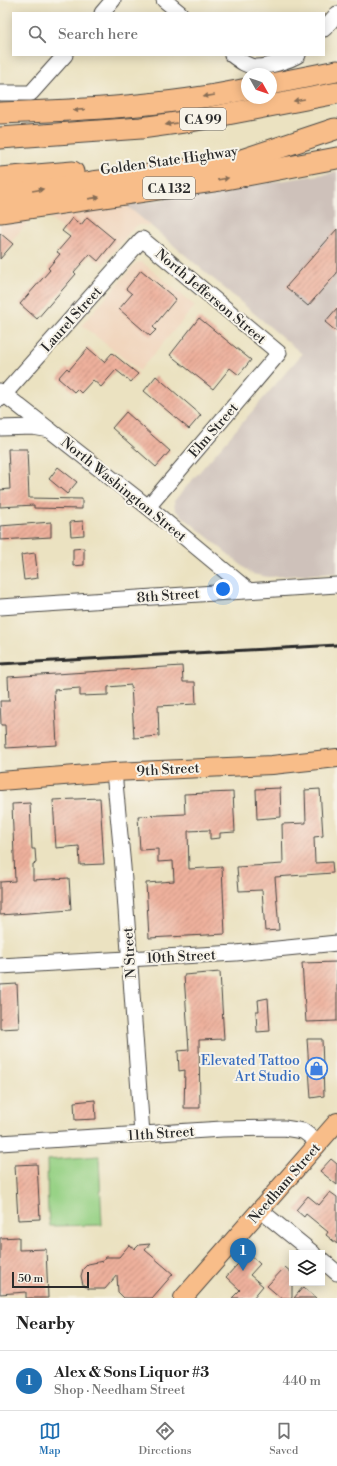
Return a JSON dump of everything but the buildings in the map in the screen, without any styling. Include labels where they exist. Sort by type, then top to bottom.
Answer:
[{"type":"highway","points":[[277,83],[337,70]]},
{"type":"highway","points":[[0,113],[114,108],[241,90]]},
{"type":"highway","name":"CA 99","points":[[0,138],[141,128],[191,121],[337,93]]},
{"type":"highway","points":[[0,129],[67,133]]},
{"type":"highway","points":[[0,197],[92,182],[159,174],[242,160],[336,129]]},
{"type":"highway","name":"Golden State Highway","points":[[0,178],[91,171],[159,163],[210,155],[336,129]]},
{"type":"highway","name":"CA 132","points":[[0,212],[220,180],[337,158]]},
{"type":"main road","name":"9th Street","points":[[0,780],[114,772],[272,765],[337,758]]},
{"type":"main road","name":"Needham Street","points":[[182,1298],[337,1122]]},
{"type":"street","points":[[103,12],[113,0]]},
{"type":"street","points":[[164,0],[179,12]]},
{"type":"street","points":[[325,28],[337,14]]},
{"type":"street","points":[[0,93],[31,93],[64,56]]},
{"type":"street","points":[[233,56],[242,63],[256,67],[276,63],[295,56]]},
{"type":"street","name":"North Jefferson Street","points":[[142,239],[279,353]]},
{"type":"street","name":"Laurel Street","points":[[1,394],[142,239]]},
{"type":"street","name":"Elm Street","points":[[148,507],[279,353]]},
{"type":"street","name":"North Washington Street","points":[[1,394],[51,430],[148,507],[248,590]]},
{"type":"street","points":[[0,428],[33,427],[51,430]]},
{"type":"street","name":"8th Street","points":[[0,607],[337,585]]},
{"type":"street","name":"N Street","points":[[114,772],[130,958],[142,1134]]},
{"type":"street","name":"10th Street","points":[[0,966],[236,953],[337,943]]},
{"type":"street","name":"11th Street","points":[[0,1143],[142,1134],[289,1128],[305,1132],[318,1143]]},
{"type":"street","points":[[260,1210],[309,1250]]},
{"type":"street","points":[[325,1263],[337,1273]]},
{"type":"shaded area","points":[[337,172],[337,573],[268,577],[252,574],[175,510],[174,501],[302,354],[126,205]]},
{"type":"shaded area","points":[[126,205],[151,226],[140,225],[134,227],[103,264],[48,217]]},
{"type":"shaded area","points":[[31,218],[0,255],[0,224]]},
{"type":"shaded area","points":[[142,262],[195,306],[139,371],[82,325],[136,263]]},
{"type":"green space","points":[[99,1156],[102,1225],[50,1226],[47,1160]]},
{"type":"railway","points":[[0,664],[337,645]]},
{"type":"place","name":"Elevated Tattoo Art Studio","points":[[316,1068]]},
{"type":"place","name":"Alex & Sons Liquor #3","points":[[243,1271]]}]
